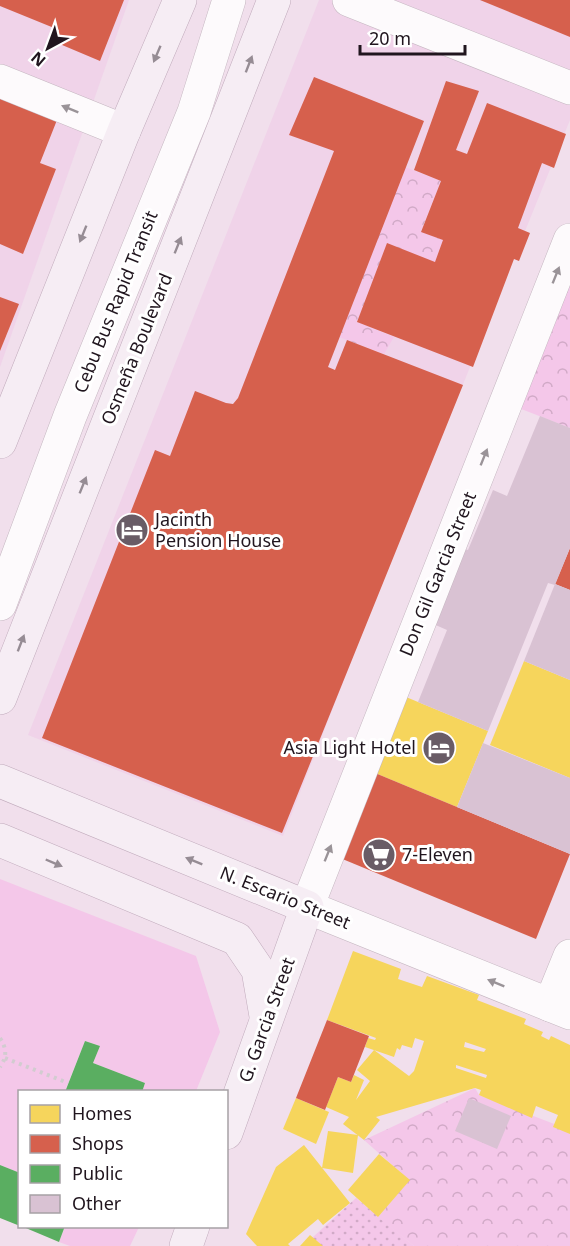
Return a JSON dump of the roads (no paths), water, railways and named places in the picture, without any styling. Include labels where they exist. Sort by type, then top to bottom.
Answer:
[{"type":"main road","points":[[0,442],[124,131],[180,0]]},
{"type":"main road","name":"Osmeña Boulevard","points":[[0,698],[274,0]]},
{"type":"main road","name":"N. Escario Street","points":[[0,781],[306,908]]},
{"type":"main road","points":[[0,840],[237,939],[258,970],[267,1021]]},
{"type":"main road","name":"G. Garcia Street","points":[[228,1128],[306,908]]},
{"type":"main road","points":[[186,1246],[193,1228]]},
{"type":"street","name":"Cebu Bus Rapid Transit","points":[[0,604],[70,416],[194,112],[230,0]]},
{"type":"street","points":[[349,0],[570,88]]},
{"type":"street","points":[[0,81],[124,131]]},
{"type":"street","name":"Don Gil Garcia Street","points":[[306,908],[570,240]]},
{"type":"street","name":"N. Escario Street","points":[[306,908],[560,1009]]},
{"type":"street","points":[[560,1009],[570,956]]},
{"type":"place","name":"Jacinth Pension House","points":[[132,530]]},
{"type":"place","name":"Asia Light Hotel","points":[[439,748]]},
{"type":"place","name":"7-Eleven","points":[[379,855]]}]
